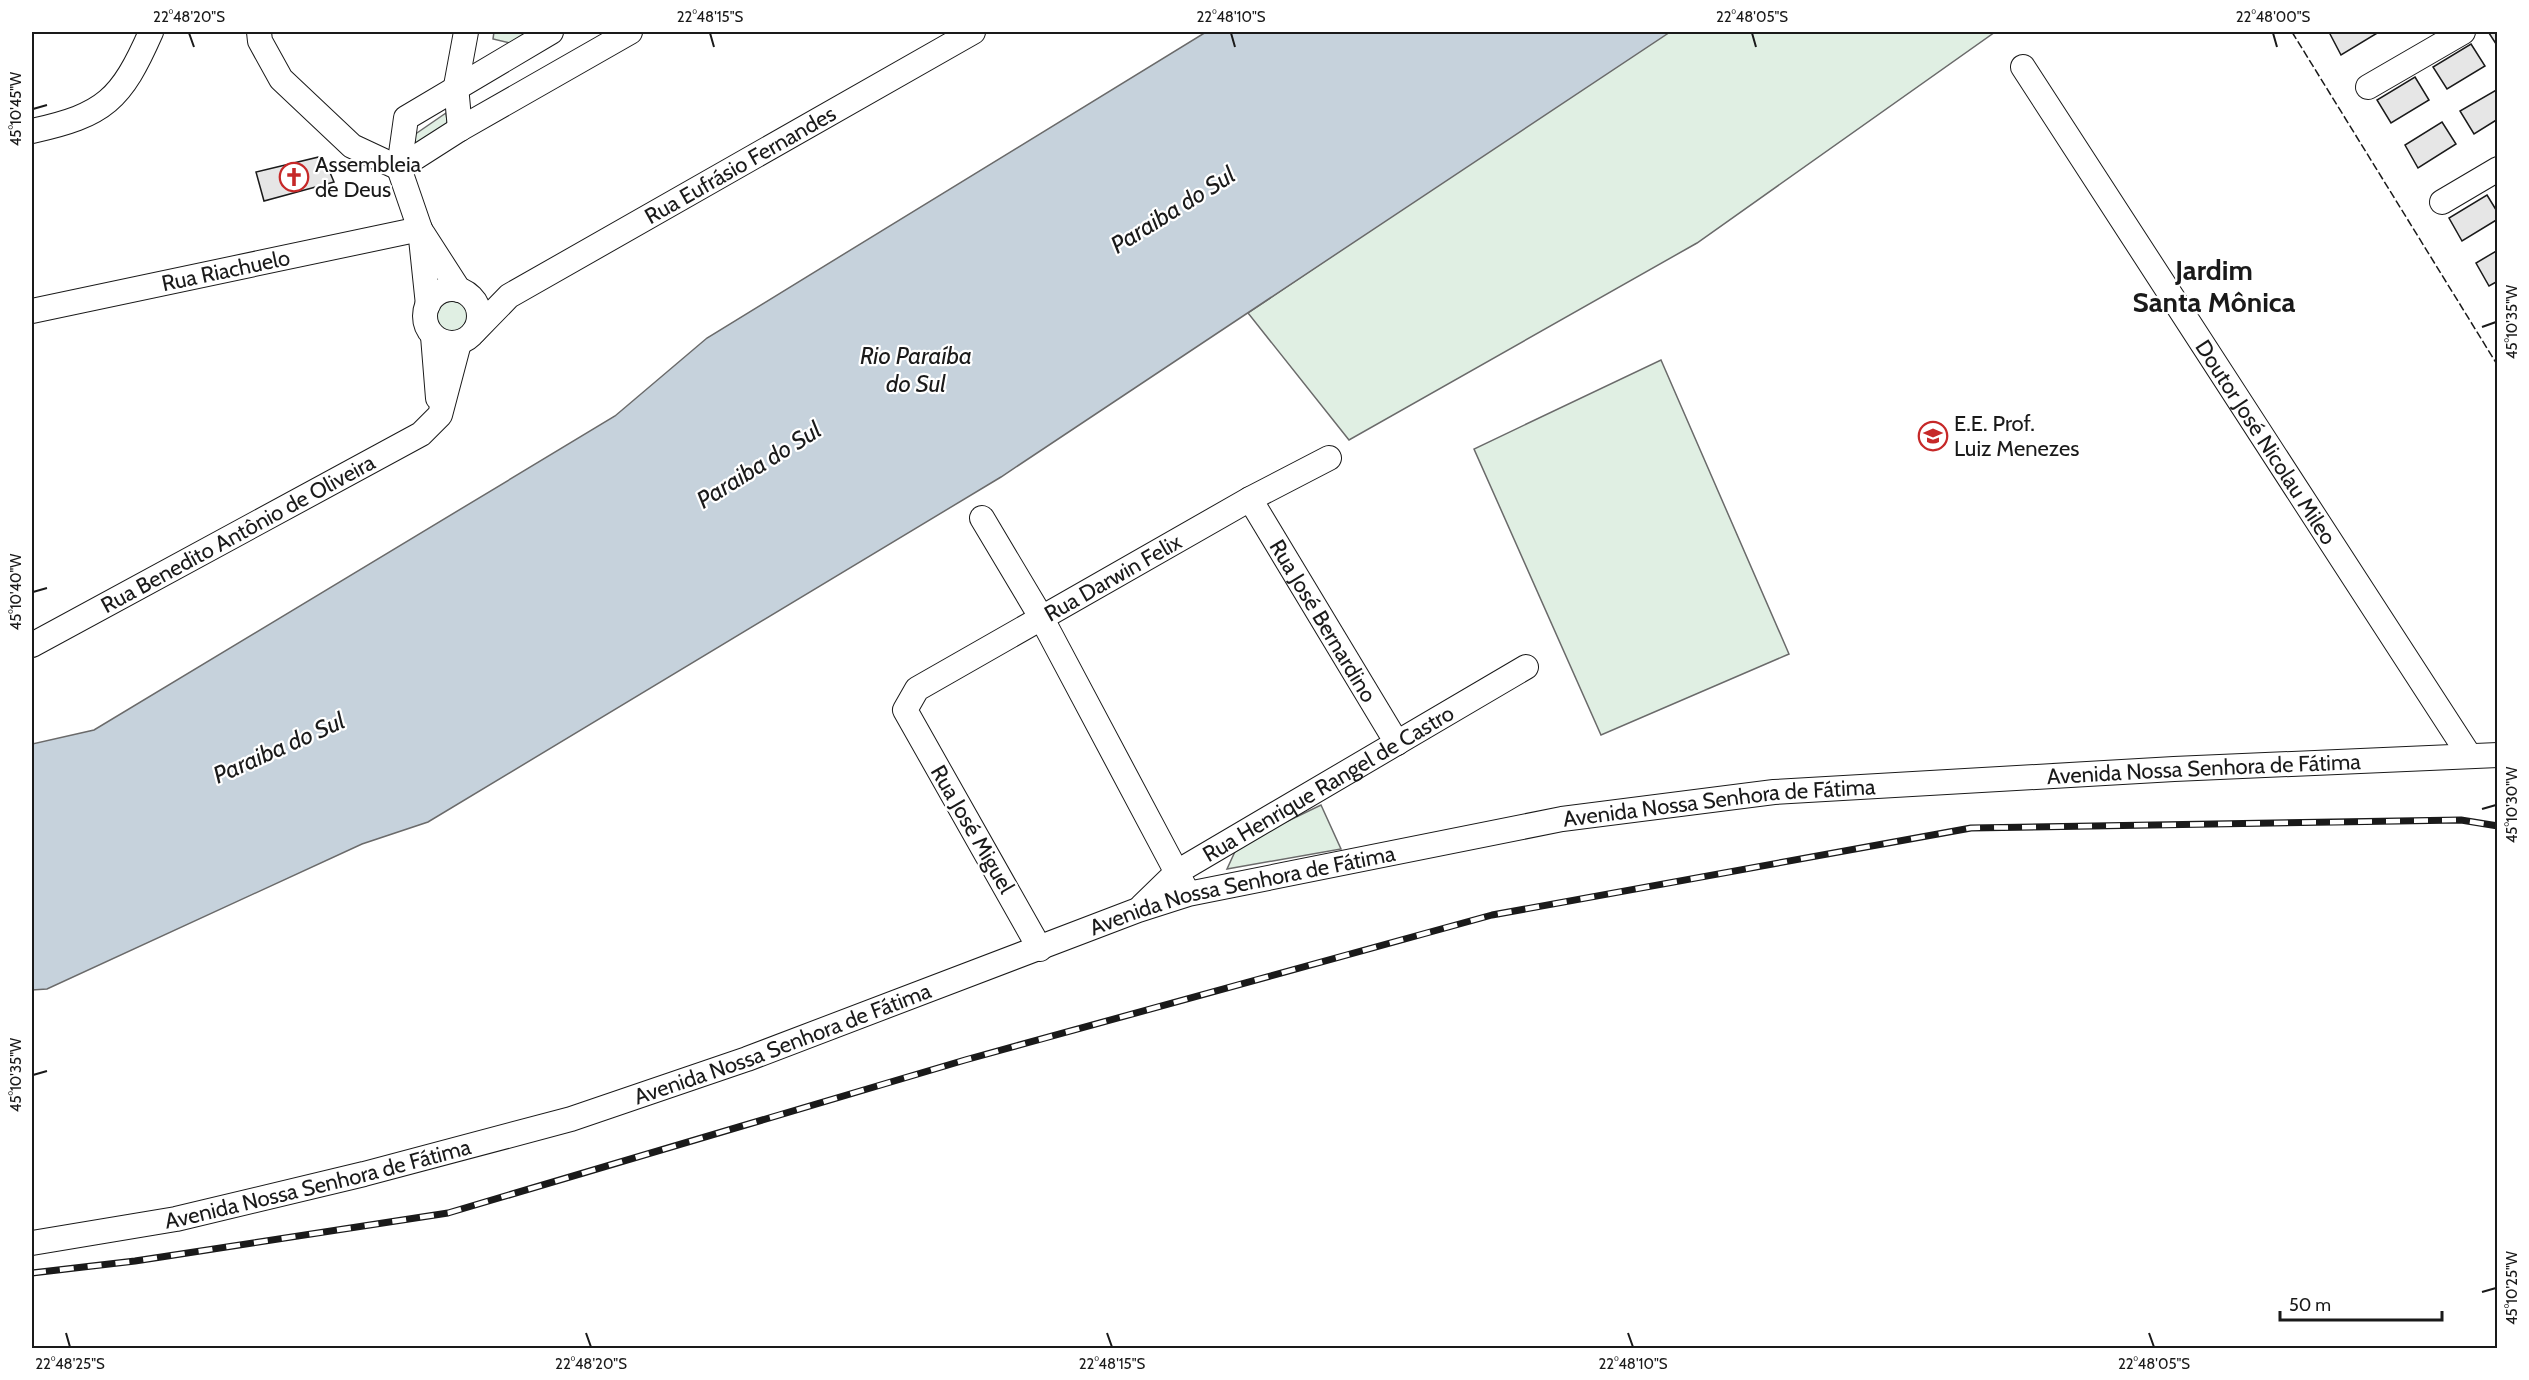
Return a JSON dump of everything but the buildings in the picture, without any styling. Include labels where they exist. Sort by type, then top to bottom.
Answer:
[{"type":"street","points":[[32,131],[72,122],[108,103],[135,69],[151,32]]},
{"type":"street","points":[[259,32],[260,41],[281,79],[352,146],[399,168]]},
{"type":"street","points":[[460,129],[456,86],[466,32]]},
{"type":"street","points":[[440,415],[434,336],[426,322],[428,305],[420,229],[399,168],[406,118],[456,86],[551,32]]},
{"type":"street","points":[[399,168],[460,129],[630,32]]},
{"type":"street","points":[[2368,87],[2463,32]]},
{"type":"street","name":"Rua Eufrásio Fernandes","points":[[509,296],[967,33]]},
{"type":"street","name":"Doutor José Nicolau Mileo","points":[[2023,68],[2469,755]]},
{"type":"street","points":[[2442,202],[2498,169]]},
{"type":"street","points":[[420,229],[480,316],[467,338],[440,415]]},
{"type":"street","name":"Rua Riachuelo","points":[[32,311],[420,229]]},
{"type":"street","points":[[428,305],[444,290],[467,295],[509,296]]},
{"type":"street","points":[[434,336],[446,343],[467,338],[509,296]]},
{"type":"street","name":"Rua Benedito Antônio de Oliveira","points":[[32,645],[421,434],[440,415]]},
{"type":"street","name":"Rua Darwin Felix","points":[[905,710],[917,689],[1250,499],[1329,458]]},
{"type":"street","name":"Rua José Bernardino","points":[[1250,499],[1397,743]]},
{"type":"street","points":[[981,518],[1041,617],[1188,894]]},
{"type":"street","name":"Rua Henrique Rangel de Castro","points":[[1138,910],[1177,872],[1526,667]]},
{"type":"street","name":"Rua José Miguel","points":[[905,710],[1041,949]]},
{"type":"street","name":"Avenida Nossa Senhora de Fátima","points":[[32,1243],[176,1219],[364,1174],[571,1119],[747,1059],[1041,949],[1138,910],[1188,894],[1562,819],[1774,792],[2498,755]]},
{"type":"green space","points":[[494,32],[530,32],[510,43],[493,39]]},
{"type":"green space","points":[[1663,32],[1995,32],[1697,243],[1349,440],[1248,313]]},
{"type":"green space","points":[[446,113],[448,127],[420,147],[415,143],[414,135]]},
{"type":"green space","points":[[453,301],[464,306],[469,317],[464,328],[453,333],[442,328],[437,317],[442,306]]},
{"type":"green space","points":[[1661,360],[1789,654],[1601,735],[1474,449]]},
{"type":"green space","points":[[1321,805],[1341,849],[1227,869],[1238,845]]},
{"type":"water","name":"Rio Paraíba do Sul","points":[[1206,32],[1670,32],[1001,477],[428,822],[362,844],[47,989],[32,990],[32,744],[94,730],[615,416],[707,338]]},
{"type":"railway","points":[[32,1273],[135,1261],[448,1213],[965,1060],[1492,915],[1971,828],[2461,820],[2498,826]]},
{"type":"fence","points":[[2292,32],[2498,366]]},
{"type":"place","name":"Assembleia de Deus","points":[[294,177]]},
{"type":"place","name":"E.E. Prof. Luiz Menezes","points":[[1933,436]]},
{"type":"district","name":"Jardim Santa Mônica","points":[[2214,286]]},
{"type":"water label","name":"Paraiba do Sul","points":[[1173,210]]},
{"type":"water label","name":"Paraiba do Sul","points":[[759,465]]},
{"type":"water label","name":"Paraiba do Sul","points":[[279,748]]}]
